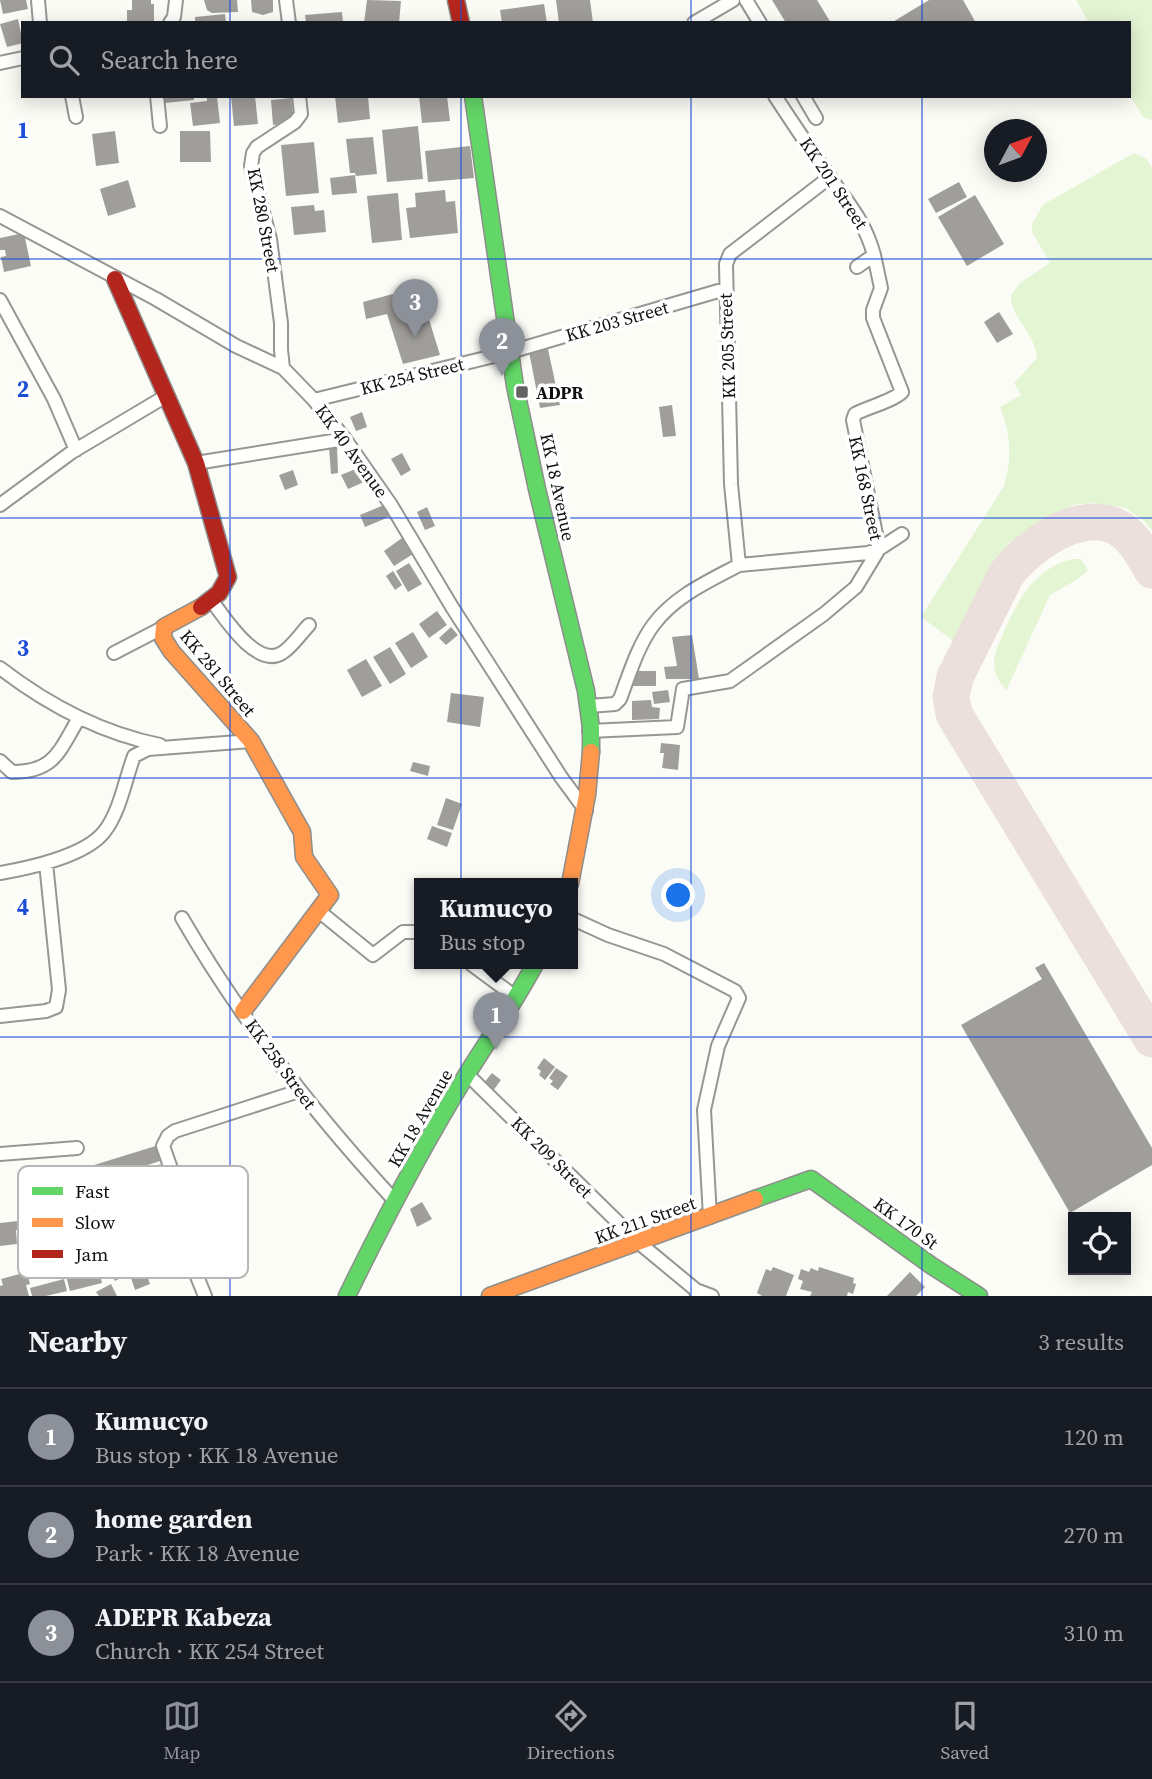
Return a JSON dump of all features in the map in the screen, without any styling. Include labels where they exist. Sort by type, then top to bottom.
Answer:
[{"type":"main road","points":[[456,0],[461,21]]},
{"type":"main road","name":"KK 18 Avenue","points":[[474,98],[510,352],[542,508],[589,706],[591,762],[586,811],[571,878]]},
{"type":"main road","points":[[115,279],[195,463],[228,577],[228,582],[212,600]]},
{"type":"main road","name":"KK 281 Street","points":[[212,600],[164,627],[163,638],[172,652],[251,741],[302,832],[304,857],[330,895],[320,912]]},
{"type":"main road","points":[[243,1011],[320,912]]},
{"type":"main road","name":"KK 18 Avenue","points":[[348,1296],[394,1199],[532,969]]},
{"type":"main road","name":"KK 211 Street","points":[[490,1296],[811,1179]]},
{"type":"main road","name":"KK 170 St","points":[[811,1179],[932,1266],[979,1296]]},
{"type":"street","points":[[38,0],[40,21]]},
{"type":"street","points":[[171,21],[176,0]]},
{"type":"street","points":[[286,0],[289,21]]},
{"type":"street","points":[[697,21],[733,0]]},
{"type":"street","points":[[746,0],[759,21]]},
{"type":"street","points":[[0,63],[21,58]]},
{"type":"street","points":[[72,98],[76,117]]},
{"type":"street","points":[[157,98],[160,126]]},
{"type":"street","name":"KK 280 Street","points":[[283,368],[281,323],[270,239],[251,166],[257,147],[295,122],[302,114],[299,98]]},
{"type":"street","name":"KK 201 Street","points":[[776,98],[850,202],[868,233],[874,255]]},
{"type":"street","points":[[804,98],[816,118]]},
{"type":"street","name":"KK 205 Street","points":[[739,565],[731,484],[726,264],[730,254],[830,177]]},
{"type":"street","name":"KK 40 Avenue","points":[[0,216],[156,299],[236,346],[283,368],[314,400],[345,439],[391,505],[561,777],[586,811]]},
{"type":"street","points":[[857,267],[874,255]]},
{"type":"street","name":"KK 168 Street","points":[[874,255],[881,288],[873,318],[902,392],[896,398],[874,404],[855,414],[853,420],[878,549]]},
{"type":"street","name":"KK 203 Street","points":[[510,352],[725,289]]},
{"type":"street","points":[[0,300],[54,399],[76,450]]},
{"type":"street","name":"KK 254 Street","points":[[314,400],[510,352]]},
{"type":"street","points":[[0,505],[76,450],[166,396]]},
{"type":"street","points":[[195,463],[345,439]]},
{"type":"street","points":[[589,706],[615,704],[620,699],[646,636],[664,612],[695,588],[739,565],[856,555],[878,549],[902,534]]},
{"type":"street","points":[[589,731],[677,727],[683,689],[730,681],[824,614],[856,587],[878,549]]},
{"type":"street","points":[[212,600],[234,632],[257,652],[272,657],[283,653],[309,625]]},
{"type":"street","points":[[114,653],[164,627]]},
{"type":"street","points":[[0,668],[44,698],[93,726],[171,748]]},
{"type":"street","points":[[0,761],[12,772],[33,772],[53,761],[79,718]]},
{"type":"street","points":[[0,873],[46,863],[86,846],[104,832],[117,805],[134,756],[148,750],[251,741]]},
{"type":"street","points":[[0,1016],[46,1011],[56,1007],[60,990],[46,863]]},
{"type":"street","points":[[320,912],[373,955],[403,932],[414,932]]},
{"type":"street","name":"KK 258 Street","points":[[183,918],[203,953],[299,1091],[394,1199]]},
{"type":"street","points":[[578,921],[608,935],[664,954],[735,991],[739,998],[718,1046],[704,1110],[710,1217]]},
{"type":"street","points":[[478,969],[517,998]]},
{"type":"street","name":"KK 209 Street","points":[[467,1074],[638,1242],[697,1293],[712,1296]]},
{"type":"street","points":[[170,1166],[163,1146],[174,1131],[299,1091]]},
{"type":"street","points":[[0,1154],[77,1148]]},
{"type":"street","points":[[198,1278],[205,1296]]},
{"type":"green space","points":[[1076,0],[1152,0],[1152,120],[1143,117],[1131,97],[1131,21],[1088,21]]},
{"type":"green space","points":[[1134,153],[1147,159],[1152,168],[1152,531],[1144,521],[1126,508],[1092,503],[1074,505],[1021,535],[1009,543],[1000,556],[956,643],[921,617],[1004,486],[1009,446],[1000,407],[1021,395],[1014,383],[1037,358],[1036,349],[1014,310],[1011,295],[1020,283],[1050,263],[1032,232],[1032,224],[1044,204]]},
{"type":"green space","points":[[1081,559],[1088,570],[1050,595],[1006,691],[996,675],[994,661],[1009,619],[1038,577],[1059,563]]},
{"type":"building","points":[[0,0],[26,0],[28,9],[3,14]]},
{"type":"building","points":[[132,0],[151,0],[151,4],[154,4],[154,21],[127,21],[127,10],[132,10]]},
{"type":"building","points":[[204,0],[237,0],[238,12],[212,13],[207,10]]},
{"type":"building","points":[[251,0],[273,0],[273,12],[263,15],[252,12]]},
{"type":"building","points":[[367,0],[401,1],[399,21],[364,21]]},
{"type":"building","points":[[556,0],[590,0],[593,21],[559,21]]},
{"type":"building","points":[[772,0],[817,0],[830,21],[785,21]]},
{"type":"building","points":[[929,0],[963,0],[975,21],[894,21]]},
{"type":"building","points":[[544,4],[547,21],[502,21],[500,10]]},
{"type":"building","points":[[342,12],[343,21],[306,21],[305,15]]},
{"type":"building","points":[[225,14],[226,21],[195,21],[195,17]]},
{"type":"building","points":[[18,19],[21,44],[7,47],[0,24]]},
{"type":"building","points":[[165,98],[194,98],[194,100],[165,103]]},
{"type":"building","points":[[207,98],[217,98],[220,123],[193,126],[190,103],[207,101]]},
{"type":"building","points":[[231,98],[255,98],[258,124],[234,126]]},
{"type":"building","points":[[291,98],[294,123],[273,125],[271,100]]},
{"type":"building","points":[[335,98],[368,98],[370,119],[338,123]]},
{"type":"building","points":[[419,98],[447,98],[450,121],[422,123]]},
{"type":"building","points":[[418,126],[423,179],[387,182],[382,130]]},
{"type":"building","points":[[115,131],[119,163],[96,166],[92,134]]},
{"type":"building","points":[[180,131],[210,131],[211,162],[180,162]]},
{"type":"building","points":[[373,137],[377,174],[356,176],[355,173],[350,173],[346,139]]},
{"type":"building","points":[[314,142],[319,193],[286,196],[281,145]]},
{"type":"building","points":[[470,146],[474,178],[428,182],[425,151]]},
{"type":"building","points":[[355,175],[357,193],[332,195],[330,178]]},
{"type":"building","points":[[128,180],[136,207],[108,216],[100,189]]},
{"type":"building","points":[[959,182],[967,197],[936,213],[928,199]]},
{"type":"building","points":[[445,190],[446,202],[455,201],[458,233],[410,238],[406,208],[416,207],[415,193]]},
{"type":"building","points":[[398,193],[402,240],[372,243],[367,196]]},
{"type":"building","points":[[975,195],[1004,244],[967,266],[938,217]]},
{"type":"building","points":[[314,205],[315,211],[324,210],[326,232],[294,235],[291,207]]},
{"type":"building","points":[[24,233],[31,266],[4,272],[1,257],[6,256],[5,250],[0,250],[0,238]]},
{"type":"building","points":[[419,287],[440,355],[403,364],[387,314],[366,319],[363,302]]},
{"type":"building","points":[[999,312],[1013,334],[997,343],[984,322]]},
{"type":"building","points":[[548,349],[560,405],[540,408],[529,352]]},
{"type":"building","points":[[672,405],[676,436],[663,437],[659,407]]},
{"type":"building","points":[[362,412],[367,427],[356,431],[350,417]]},
{"type":"building","points":[[337,447],[338,473],[331,474],[329,448]]},
{"type":"building","points":[[402,453],[411,470],[401,476],[391,459]]},
{"type":"building","points":[[358,468],[364,482],[348,489],[341,475]]},
{"type":"building","points":[[293,470],[298,485],[285,490],[279,475]]},
{"type":"building","points":[[384,505],[389,517],[365,527],[360,515]]},
{"type":"building","points":[[427,507],[435,526],[425,530],[417,512]]},
{"type":"building","points":[[402,538],[413,554],[394,566],[384,551]]},
{"type":"building","points":[[409,563],[422,584],[408,592],[396,571]]},
{"type":"building","points":[[393,571],[402,585],[395,590],[386,576]]},
{"type":"building","points":[[437,611],[447,625],[429,638],[419,624]]},
{"type":"building","points":[[451,627],[458,635],[446,645],[439,638]]},
{"type":"building","points":[[413,632],[428,657],[411,668],[395,643]]},
{"type":"building","points":[[692,635],[699,679],[666,679],[664,667],[677,666],[672,637]]},
{"type":"building","points":[[390,647],[406,674],[390,684],[373,657]]},
{"type":"building","points":[[366,659],[382,686],[362,697],[347,670]]},
{"type":"building","points":[[633,671],[656,671],[656,686],[633,686]]},
{"type":"building","points":[[668,690],[670,702],[654,704],[652,692]]},
{"type":"building","points":[[451,693],[484,697],[480,727],[447,722]]},
{"type":"building","points":[[651,700],[652,707],[660,708],[659,719],[632,720],[632,701]]},
{"type":"building","points":[[661,743],[680,745],[678,770],[662,768],[664,753],[660,753]]},
{"type":"building","points":[[413,762],[430,766],[428,776],[410,771]]},
{"type":"building","points":[[446,798],[462,804],[453,830],[437,825]]},
{"type":"building","points":[[432,826],[452,833],[447,847],[427,839]]},
{"type":"building","points":[[1044,963],[1152,1148],[1152,1165],[1072,1212],[961,1025],[1042,979],[1035,968]]},
{"type":"building","points":[[544,1058],[555,1067],[545,1080],[539,1075],[541,1071],[537,1068]]},
{"type":"building","points":[[556,1068],[568,1076],[558,1090],[550,1084],[553,1081],[549,1078]]},
{"type":"building","points":[[492,1073],[501,1080],[492,1092],[483,1084]]},
{"type":"building","points":[[159,1145],[163,1160],[145,1166],[94,1165]]},
{"type":"building","points":[[422,1202],[432,1219],[417,1227],[410,1209]]},
{"type":"building","points":[[18,1221],[17,1244],[0,1246],[0,1223]]},
{"type":"building","points":[[773,1267],[794,1275],[786,1296],[762,1296],[757,1293],[766,1269],[771,1271]]},
{"type":"building","points":[[819,1267],[854,1278],[853,1283],[856,1284],[853,1294],[848,1292],[847,1296],[810,1296],[812,1292],[800,1289],[803,1281],[798,1279],[801,1269],[809,1272],[811,1268],[818,1271]]},
{"type":"building","points":[[910,1272],[925,1287],[916,1296],[887,1296]]},
{"type":"building","points":[[18,1274],[18,1278],[28,1278],[30,1284],[26,1285],[29,1296],[0,1296],[0,1286],[3,1285],[1,1279]]},
{"type":"building","points":[[67,1278],[101,1278],[102,1283],[70,1291]]},
{"type":"building","points":[[131,1278],[148,1278],[150,1284],[135,1290]]},
{"type":"building","points":[[64,1279],[67,1291],[32,1296],[30,1288]]},
{"type":"building","points":[[111,1284],[117,1296],[99,1296],[96,1292]]},
{"type":"taxiway","points":[[1152,570],[1131,538],[1112,525],[1096,522],[1079,524],[1045,539],[1029,550],[1006,575],[955,677],[951,697],[954,714],[1152,1039]]},
{"type":"traffic: fast","points":[[473,98],[515,386],[586,691],[591,752]]},
{"type":"traffic: fast","points":[[347,1296],[435,1128],[532,969]]},
{"type":"traffic: fast","points":[[755,1199],[811,1179],[932,1266],[979,1296]]},
{"type":"traffic: slow","points":[[201,607],[164,627],[163,638],[172,652],[251,741],[302,832],[304,857],[330,895],[243,1011]]},
{"type":"traffic: slow","points":[[571,878],[587,795],[591,752]]},
{"type":"traffic: slow","points":[[490,1296],[755,1199]]},
{"type":"traffic: jam","points":[[456,0],[461,21]]},
{"type":"traffic: jam","points":[[115,279],[196,463],[228,577],[219,593],[201,607]]},
{"type":"place","name":"ADEPR Kabeza","points":[[415,337]]},
{"type":"place","name":"home garden","points":[[502,376]]},
{"type":"place","name":"ADPR","points":[[522,392]]},
{"type":"place","name":"Kumucyo","points":[[496,1050]]}]
